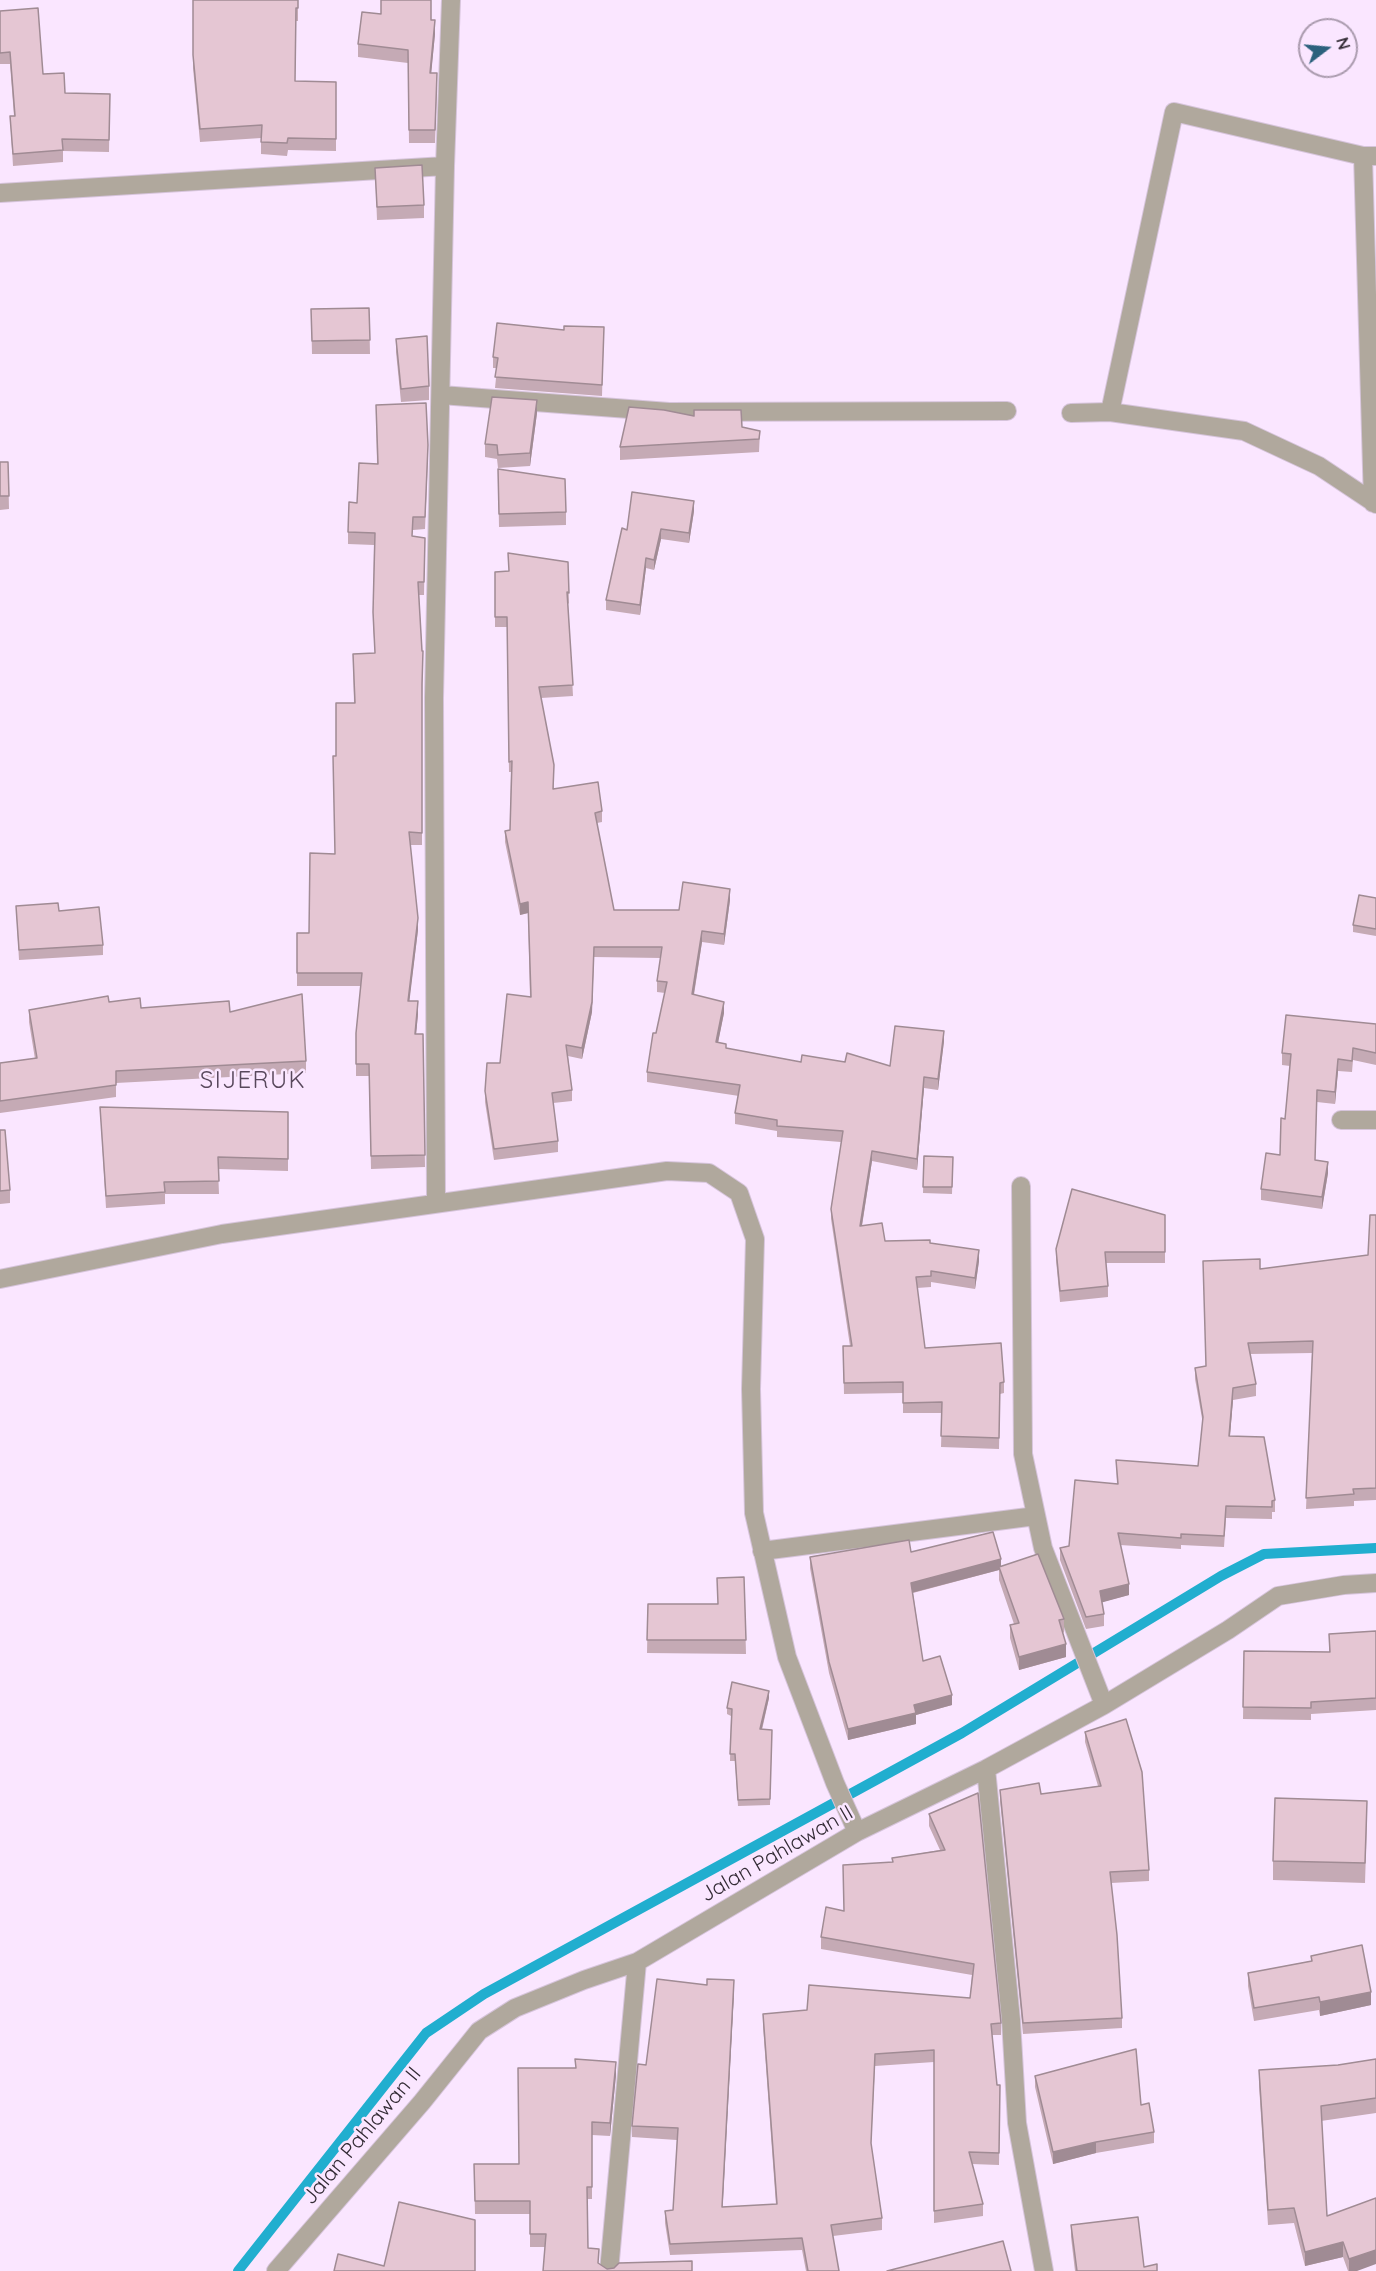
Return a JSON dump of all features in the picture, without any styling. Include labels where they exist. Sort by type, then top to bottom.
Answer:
[{"type":"street","points":[[436,1203],[434,698],[445,166],[451,0]]},
{"type":"street","points":[[1110,412],[1174,112],[1370,156],[1375,504]]},
{"type":"street","points":[[0,192],[445,166]]},
{"type":"street","points":[[441,395],[669,412],[1007,411]]},
{"type":"street","points":[[1071,413],[1110,412],[1244,431],[1319,466],[1375,504]]},
{"type":"street","points":[[1341,1120],[1376,1120]]},
{"type":"street","points":[[0,1279],[222,1234],[667,1171],[709,1173],[739,1193],[755,1239],[752,1389],[754,1513],[788,1657],[854,1827]]},
{"type":"street","points":[[1021,1186],[1023,1454],[1043,1548],[1104,1705]]},
{"type":"street","points":[[762,1551],[1036,1516]]},
{"type":"street","name":"Jalan Pahlawan II","points":[[276,2271],[422,2102],[479,2031],[515,2008],[584,1980],[637,1962],[854,1827],[986,1769],[1104,1705],[1228,1630],[1278,1596],[1344,1585],[1376,1583]]},
{"type":"street","points":[[986,1769],[1011,2020],[1017,2123],[1044,2271]]},
{"type":"street","points":[[609,2271],[637,1962]]},
{"type":"building","points":[[193,0],[298,0],[295,81],[336,82],[336,139],[288,138],[287,143],[261,142],[262,125],[200,129],[193,55]]},
{"type":"building","points":[[381,0],[431,0],[431,20],[435,20],[430,73],[437,73],[435,130],[409,130],[408,50],[358,44],[362,12],[381,14]]},
{"type":"building","points":[[38,8],[43,74],[64,73],[65,93],[110,94],[109,140],[62,139],[63,150],[13,154],[10,116],[15,116],[10,52],[0,53],[0,11]]},
{"type":"building","points":[[422,165],[424,205],[377,207],[375,168]]},
{"type":"building","points":[[369,308],[370,340],[312,341],[311,309]]},
{"type":"building","points":[[497,323],[564,330],[564,326],[604,327],[602,385],[495,377],[498,358],[493,357]]},
{"type":"building","points":[[427,336],[429,386],[401,389],[396,339]]},
{"type":"building","points":[[492,397],[537,400],[530,453],[498,455],[497,445],[485,444]]},
{"type":"building","points":[[426,403],[428,445],[425,517],[413,517],[412,536],[425,538],[424,582],[418,582],[423,651],[422,833],[409,832],[418,918],[408,1001],[418,1001],[415,1034],[423,1034],[425,1155],[371,1156],[369,1064],[356,1064],[356,1033],[362,973],[297,973],[297,933],[309,933],[310,853],[335,854],[333,756],[336,756],[336,703],[355,703],[353,654],[375,653],[373,612],[375,533],[348,532],[349,502],[357,503],[359,463],[378,464],[376,405]]},
{"type":"building","points":[[629,407],[664,410],[694,416],[694,410],[741,410],[742,427],[760,431],[759,439],[620,447]]},
{"type":"building","points":[[0,462],[8,462],[9,496],[0,496]]},
{"type":"building","points":[[498,469],[565,479],[566,512],[499,514]]},
{"type":"building","points":[[632,492],[694,501],[689,533],[661,529],[654,560],[646,558],[640,605],[606,600],[622,528],[627,530]]},
{"type":"building","points":[[508,553],[568,562],[569,593],[567,592],[573,685],[539,687],[554,765],[553,789],[598,782],[602,811],[595,813],[614,910],[679,910],[683,882],[730,889],[724,934],[702,931],[692,994],[724,1002],[716,1042],[726,1044],[726,1048],[801,1062],[802,1055],[845,1062],[847,1053],[890,1066],[895,1026],[944,1031],[938,1079],[924,1077],[917,1159],[872,1151],[860,1226],[882,1223],[885,1241],[930,1240],[930,1243],[979,1250],[975,1278],[931,1271],[931,1276],[916,1277],[925,1348],[1001,1343],[1004,1382],[1000,1383],[999,1438],[941,1436],[942,1402],[903,1403],[903,1382],[844,1383],[843,1346],[852,1346],[831,1209],[843,1131],[777,1126],[777,1120],[735,1113],[740,1085],[647,1072],[653,1033],[656,1033],[667,982],[657,981],[662,947],[594,947],[592,1002],[582,1048],[566,1045],[572,1090],[552,1093],[558,1141],[494,1149],[485,1091],[487,1063],[500,1063],[507,994],[531,997],[528,902],[520,904],[505,831],[510,830],[512,761],[509,762],[507,617],[495,617],[495,572],[509,571]]},
{"type":"building","points":[[1359,895],[1376,898],[1376,929],[1353,925]]},
{"type":"building","points":[[58,903],[59,911],[99,907],[103,945],[19,950],[16,906]]},
{"type":"building","points":[[302,994],[306,1061],[116,1071],[116,1085],[0,1101],[0,1063],[37,1058],[29,1010],[108,996],[109,1002],[140,998],[141,1008],[229,1001],[230,1012]]},
{"type":"building","points":[[1286,1015],[1376,1024],[1376,1053],[1353,1048],[1352,1061],[1338,1059],[1335,1092],[1317,1090],[1315,1160],[1328,1162],[1322,1197],[1261,1189],[1266,1153],[1280,1155],[1281,1118],[1285,1119],[1291,1054],[1282,1053]]},
{"type":"building","points":[[100,1107],[288,1112],[288,1159],[218,1157],[219,1181],[164,1182],[165,1192],[106,1196]]},
{"type":"building","points":[[0,1130],[5,1130],[10,1190],[0,1191]]},
{"type":"building","points":[[924,1156],[953,1157],[952,1187],[923,1187]]},
{"type":"building","points":[[1072,1189],[1165,1215],[1165,1252],[1105,1252],[1108,1286],[1060,1291],[1056,1249]]},
{"type":"building","points":[[1370,1215],[1376,1215],[1376,1488],[1353,1489],[1354,1494],[1306,1498],[1313,1341],[1248,1343],[1256,1384],[1233,1388],[1229,1436],[1264,1437],[1275,1500],[1272,1501],[1272,1507],[1226,1506],[1224,1536],[1181,1534],[1181,1538],[1118,1533],[1129,1584],[1100,1591],[1104,1614],[1086,1617],[1060,1548],[1069,1546],[1075,1480],[1118,1484],[1116,1460],[1198,1466],[1203,1417],[1195,1368],[1206,1366],[1203,1261],[1260,1259],[1260,1269],[1368,1255]]},
{"type":"building","points":[[993,1532],[1001,1559],[911,1583],[923,1661],[940,1656],[952,1695],[914,1705],[916,1713],[848,1729],[829,1662],[810,1557],[909,1540],[911,1552]]},
{"type":"building","points":[[1038,1554],[1064,1619],[1059,1620],[1066,1644],[1019,1657],[1010,1625],[1019,1623],[999,1567]]},
{"type":"building","points":[[744,1577],[746,1640],[647,1640],[648,1604],[718,1604],[717,1578]]},
{"type":"building","points":[[1376,1631],[1376,1698],[1311,1702],[1311,1708],[1243,1707],[1244,1651],[1330,1652],[1329,1634]]},
{"type":"building","points":[[732,1682],[769,1691],[760,1729],[772,1730],[770,1799],[738,1800],[735,1754],[730,1754],[732,1709],[727,1708]]},
{"type":"building","points":[[1126,1719],[1142,1772],[1149,1870],[1110,1872],[1117,1935],[1122,2018],[1023,2023],[1000,1790],[1039,1783],[1041,1794],[1101,1786],[1085,1732]]},
{"type":"building","points":[[978,1793],[1001,2023],[991,2024],[997,2085],[1000,2085],[999,2153],[969,2152],[983,2204],[934,2211],[934,2050],[875,2054],[871,2143],[882,2218],[831,2225],[839,2271],[808,2271],[802,2238],[670,2244],[665,2211],[673,2210],[678,2128],[632,2126],[638,2064],[646,2065],[657,1979],[707,1985],[707,1979],[734,1980],[722,2207],[777,2204],[763,2014],[807,2010],[809,1985],[970,1998],[974,1964],[821,1937],[826,1907],[844,1911],[843,1865],[893,1862],[892,1858],[945,1850],[929,1814]]},
{"type":"building","points":[[1275,1798],[1367,1801],[1365,1863],[1273,1861]]},
{"type":"building","points":[[1362,1945],[1371,1992],[1320,2002],[1319,1997],[1254,2008],[1248,1973],[1312,1961],[1311,1956]]},
{"type":"building","points":[[1136,2049],[1141,2105],[1149,2103],[1154,2132],[1053,2152],[1035,2076]]},
{"type":"building","points":[[575,2059],[616,2062],[610,2123],[592,2122],[592,2187],[587,2187],[588,2248],[599,2249],[598,2263],[607,2269],[614,2268],[619,2263],[692,2261],[692,2271],[543,2271],[546,2234],[530,2234],[530,2201],[475,2201],[474,2164],[519,2164],[518,2068],[576,2068]]},
{"type":"building","points":[[1376,2059],[1376,2098],[1321,2106],[1327,2216],[1376,2198],[1376,2250],[1349,2259],[1343,2242],[1305,2252],[1294,2208],[1268,2210],[1259,2070],[1338,2065]]},
{"type":"building","points":[[399,2202],[475,2220],[475,2271],[334,2271],[338,2254],[384,2266]]},
{"type":"building","points":[[1138,2217],[1144,2267],[1157,2264],[1157,2271],[1077,2271],[1071,2225]]},
{"type":"building","points":[[1003,2241],[1011,2271],[887,2271]]},
{"type":"waterway","points":[[238,2271],[426,2033],[484,1994],[962,1733],[1221,1576],[1264,1554],[1376,1548]]},
{"type":"district","name":"SIJERUK","points":[[253,1081]]}]
